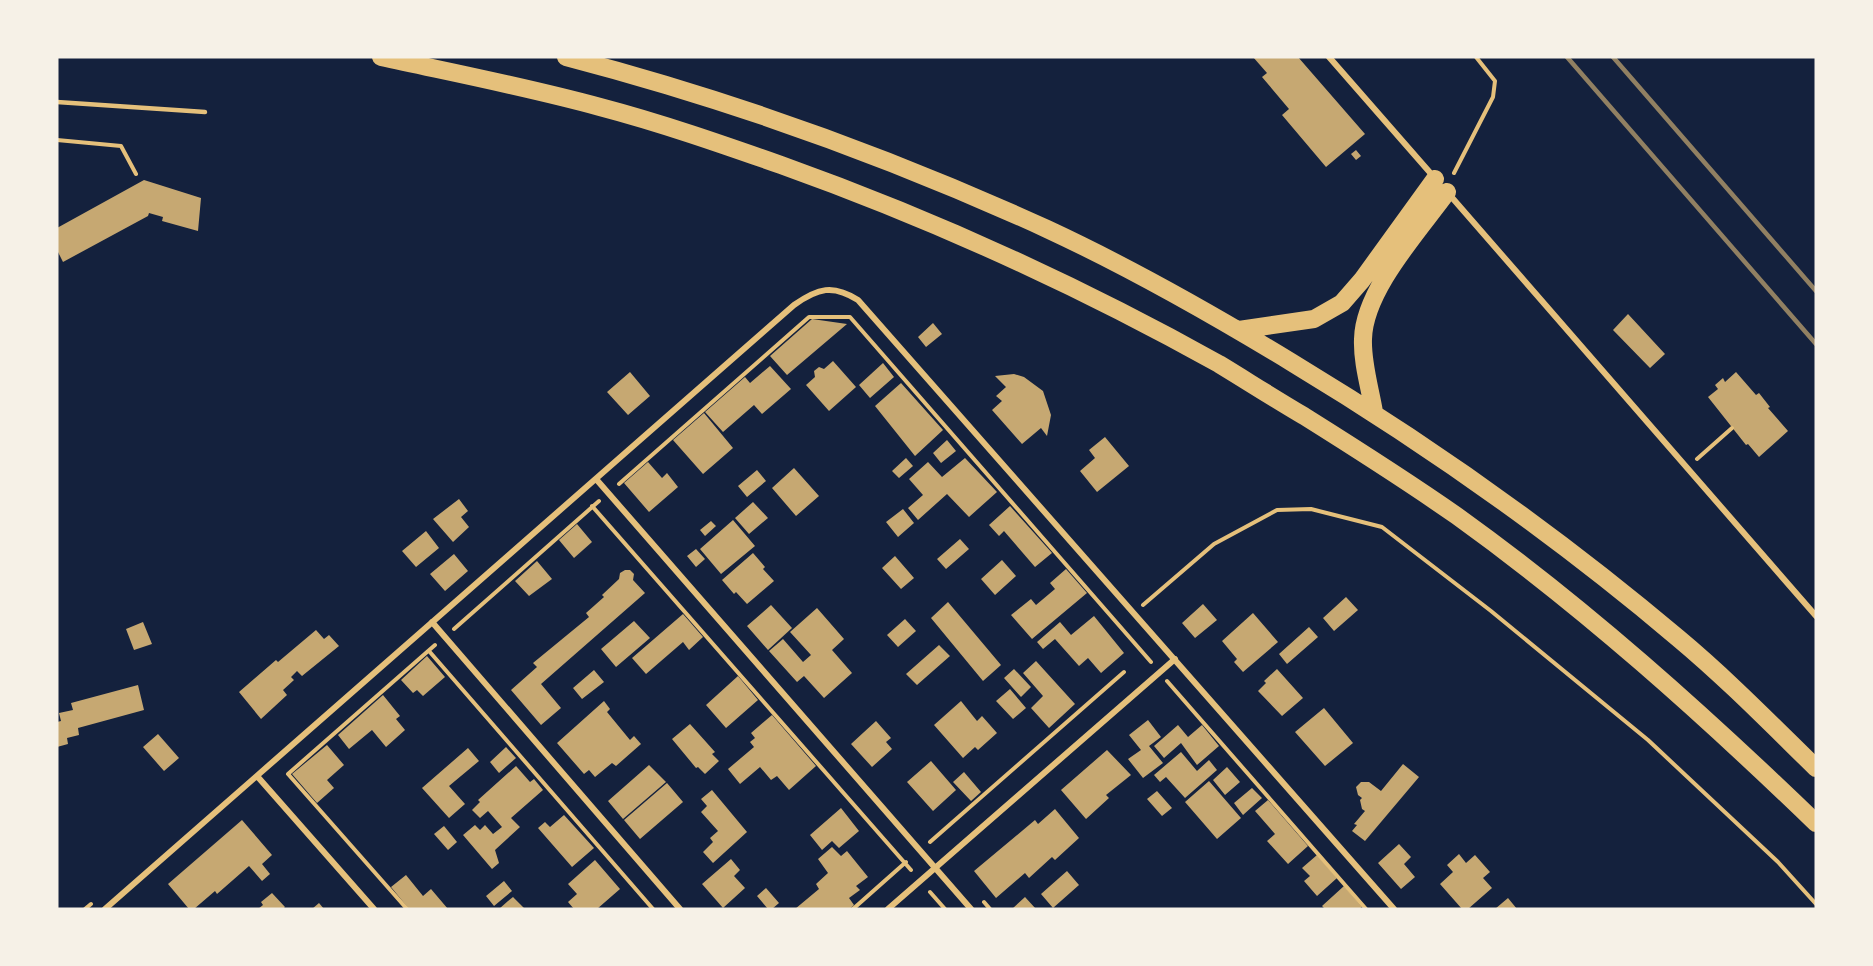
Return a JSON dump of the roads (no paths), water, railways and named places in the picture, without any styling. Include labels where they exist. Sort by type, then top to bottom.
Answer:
[{"type":"highway","points":[[381,57],[601,107],[714,142],[816,178],[921,219],[1114,308],[1220,365],[1351,445],[1456,516],[1550,587],[1650,669],[1723,733],[1816,823]]},
{"type":"highway","points":[[566,57],[728,104],[830,139],[922,176],[1057,234],[1136,273],[1239,330],[1374,412],[1479,483],[1590,565],[1681,640],[1816,768]]},
{"type":"highway","points":[[1239,330],[1314,319],[1342,303],[1442,186]]},
{"type":"highway","points":[[1374,412],[1364,362],[1363,338],[1366,316],[1377,287],[1442,186]]},
{"type":"street","points":[[1329,57],[1816,615]]},
{"type":"street","points":[[105,909],[807,296],[820,290],[835,289],[858,300],[1394,909]]},
{"type":"street","points":[[596,479],[972,909]]},
{"type":"street","points":[[432,622],[680,909]]},
{"type":"street","points":[[888,909],[1175,659]]},
{"type":"street","points":[[257,776],[374,909]]},
{"type":"lane","points":[[57,102],[205,112]]},
{"type":"railway","points":[[1567,57],[1816,344]]},
{"type":"railway","points":[[1613,57],[1816,291]]}]
